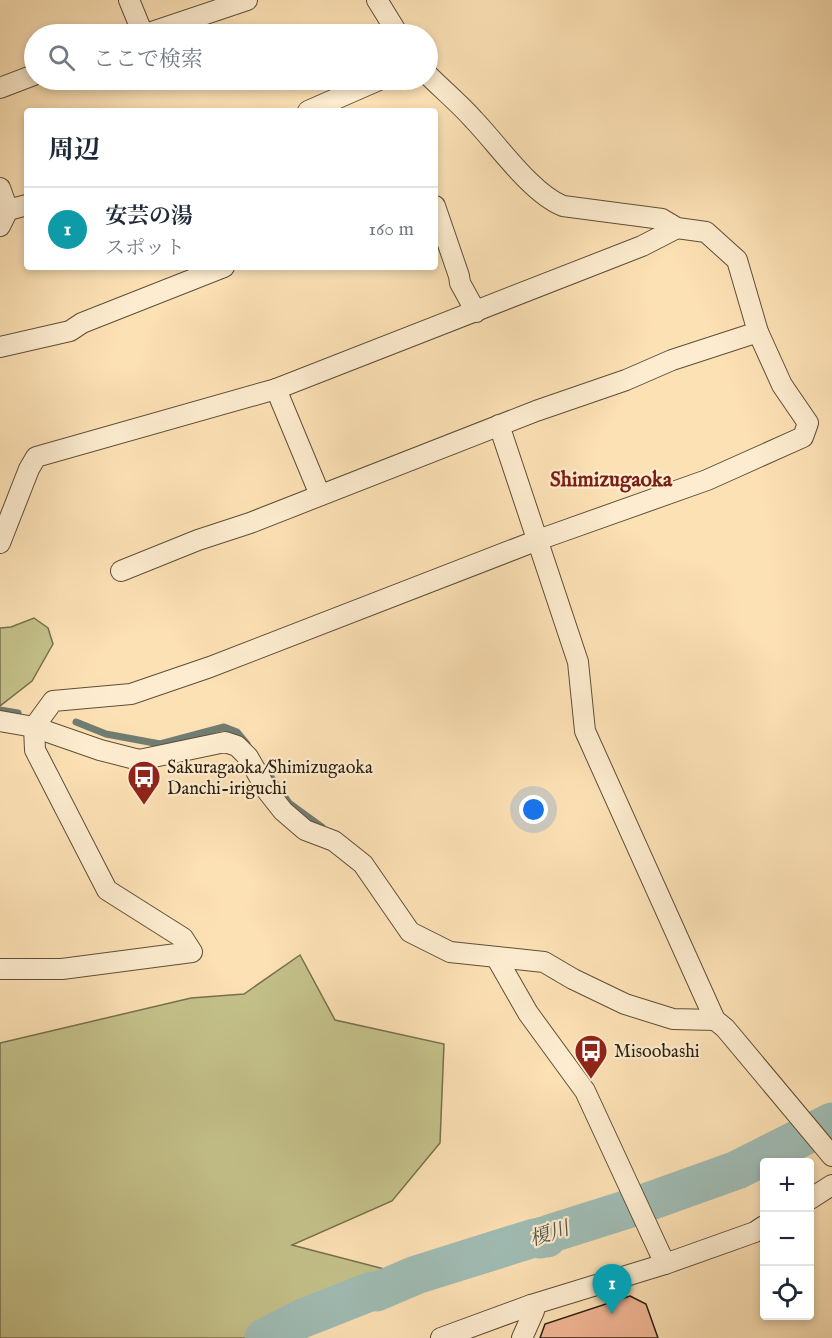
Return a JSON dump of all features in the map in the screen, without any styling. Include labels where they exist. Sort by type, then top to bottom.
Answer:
[{"type":"street","points":[[129,0],[140,24]]},
{"type":"street","points":[[174,24],[247,0]]},
{"type":"street","points":[[377,0],[392,24]]},
{"type":"street","points":[[0,88],[24,79]]},
{"type":"street","points":[[4,965],[62,969],[192,952],[183,938],[107,890],[35,750],[34,726],[53,701],[131,694],[210,667],[538,540],[707,480],[803,437],[808,423],[782,385],[758,332],[737,260],[706,232],[677,228],[662,219],[563,206],[552,202],[538,190],[474,119],[438,85]]},
{"type":"street","points":[[315,108],[357,90]]},
{"type":"street","points":[[0,188],[12,214]]},
{"type":"street","points":[[438,215],[460,284],[476,312]]},
{"type":"street","points":[[0,543],[29,469],[36,457],[276,389],[642,246],[677,228]]},
{"type":"street","points":[[0,347],[70,331],[82,323],[209,270]]},
{"type":"street","points":[[121,570],[499,425],[626,380],[672,360],[758,332]]},
{"type":"street","points":[[276,389],[320,495]]},
{"type":"street","points":[[499,425],[579,662],[585,731],[715,1020],[725,1028],[832,1156]]},
{"type":"street","points":[[0,721],[34,726],[100,750],[139,760],[225,742],[237,746],[248,757],[268,792],[283,811],[305,830],[334,841],[363,864],[410,932],[450,952],[544,962],[625,1004],[673,1019],[715,1020]]},
{"type":"street","points":[[496,957],[528,1013],[585,1091],[665,1264]]},
{"type":"street","points":[[814,1196],[832,1185]]},
{"type":"street","points":[[441,1338],[531,1305],[665,1264],[760,1229]]},
{"type":"street","points":[[522,1338],[534,1311],[531,1305]]},
{"type":"shaded area","points":[[34,618],[48,628],[53,644],[32,681],[0,706],[0,628],[11,627]]},
{"type":"shaded area","points":[[300,955],[335,1020],[444,1044],[440,1143],[392,1201],[292,1245],[438,1283],[276,1338],[0,1338],[0,1043],[191,998],[244,994]]},
{"type":"building","points":[[630,1296],[646,1304],[658,1338],[540,1338],[545,1324]]},
{"type":"waterway","points":[[0,710],[18,713]]},
{"type":"waterway","points":[[76,722],[106,734],[160,744],[224,727],[237,732],[247,744]]},
{"type":"waterway","points":[[264,767],[289,803],[322,827]]},
{"type":"waterway","name":"榎川","points":[[264,1338],[301,1319],[416,1275],[534,1238],[540,1239],[543,1236],[547,1238],[549,1234],[737,1170],[832,1122]]},
{"type":"place","name":"Sakuragaoka/Shimizugaoka Danchi-iriguchi","points":[[144,806]]},
{"type":"place","name":"Misoobashi","points":[[591,1080]]},
{"type":"place","name":"安芸の湯","points":[[612,1314]]},
{"type":"district","name":"Shimizugaoka","points":[[611,479]]}]
